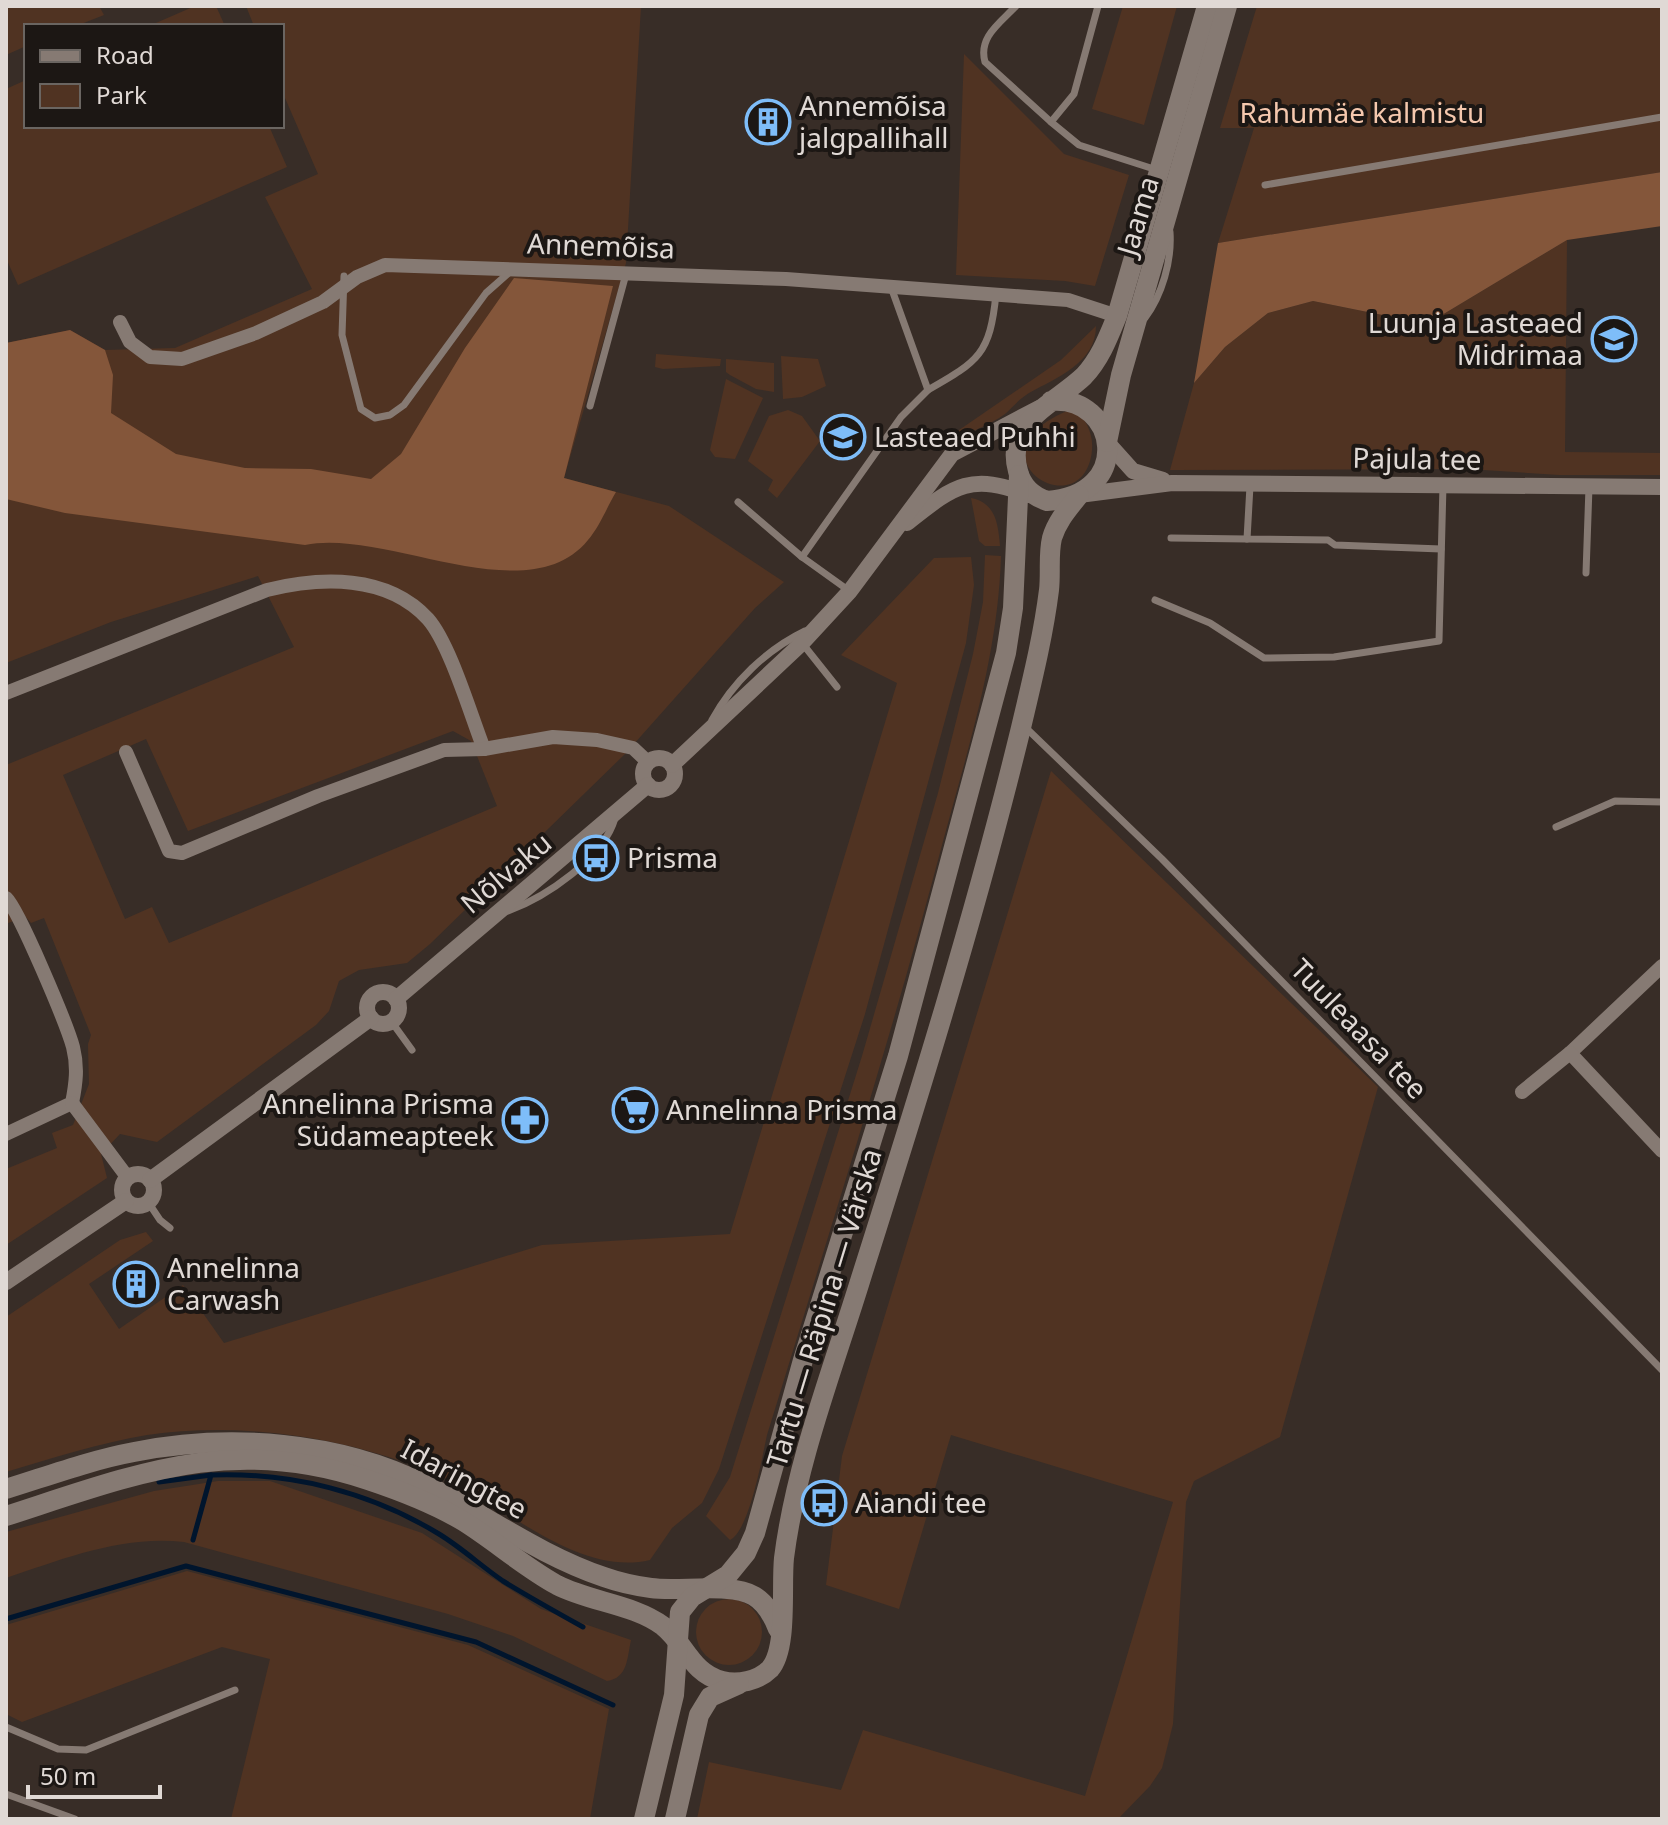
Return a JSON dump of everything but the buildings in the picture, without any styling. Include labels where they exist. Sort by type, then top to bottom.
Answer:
[{"type":"main road","name":"Jaama","points":[[1046,404],[1083,377],[1098,359],[1117,316],[1207,6]]},
{"type":"main road","name":"Jaama","points":[[1107,442],[1110,413],[1130,340],[1227,6]]},
{"type":"main road","points":[[1021,723],[1043,631],[1050,584],[1051,542],[1059,521],[1079,495],[1100,480],[1107,462],[1107,442],[1100,425],[1080,404],[1068,400],[1046,404],[1019,438],[1016,461],[1024,487],[1047,501],[1079,495]]},
{"type":"main road","name":"Tartu — Räpina — Värska","points":[[703,1591],[728,1575],[743,1556],[759,1523],[803,1360],[898,1056],[994,702],[1013,608],[1024,487]]},
{"type":"main road","name":"Tartu — Räpina — Värska","points":[[781,1637],[784,1556],[797,1495],[819,1412],[919,1094],[1021,723]]},
{"type":"main road","name":"Idaringtee","points":[[6,1489],[134,1452],[169,1447],[207,1443],[313,1448],[387,1468],[424,1484],[519,1539],[606,1578],[651,1588],[703,1591]]},
{"type":"main road","name":"Idaringtee","points":[[6,1516],[153,1470],[200,1461],[241,1458],[299,1460],[412,1494],[461,1520],[553,1583],[591,1600],[642,1615],[663,1626],[677,1641]]},
{"type":"main road","points":[[644,1819],[670,1716],[680,1612],[692,1597],[703,1591],[738,1590],[752,1595],[773,1615],[781,1637],[774,1665],[761,1677],[710,1697],[699,1715],[675,1819]]},
{"type":"main road","points":[[677,1641],[687,1658],[717,1680],[747,1681]]},
{"type":"street","name":"Annemõisa","points":[[120,322],[130,342],[150,357],[182,359],[256,333],[334,297],[345,281],[385,265],[626,272],[996,294],[1068,300],[1117,316]]},
{"type":"street","name":"Nõlvaku","points":[[150,1180],[371,1018],[368,1004],[373,995],[386,992],[396,999],[648,785],[657,790],[670,786],[675,774],[672,765],[802,643],[850,591],[897,532],[952,454],[1046,404]]},
{"type":"street","points":[[1107,442],[1133,471],[1172,483]]},
{"type":"street","name":"Nõlvaku","points":[[897,532],[948,491],[963,483],[978,481],[1024,487]]},
{"type":"street","points":[[1079,495],[1172,483]]},
{"type":"street","name":"Pajula tee","points":[[1172,483],[1662,487]]},
{"type":"street","points":[[6,693],[267,590],[303,581],[354,583],[385,590],[409,603],[430,621],[484,749]]},
{"type":"street","points":[[126,752],[169,851],[182,853],[318,796],[444,750],[484,749],[553,737],[597,740],[633,748],[648,762]]},
{"type":"street","points":[[648,785],[643,773],[648,762],[659,758],[672,765]]},
{"type":"street","points":[[6,898],[20,922],[73,1045],[78,1077],[72,1103],[128,1178]]},
{"type":"street","points":[[1522,1092],[1570,1053],[1662,966]]},
{"type":"street","points":[[371,1018],[379,1023],[391,1021],[398,1012],[396,999]]},
{"type":"street","points":[[1570,1053],[1662,1151]]},
{"type":"street","points":[[6,1134],[72,1103]]},
{"type":"street","points":[[137,1174],[150,1180],[153,1193],[148,1202],[140,1206],[126,1201],[122,1186],[128,1178],[137,1174]]},
{"type":"street","points":[[6,1282],[126,1201]]},
{"type":"lane","points":[[1016,6],[984,41],[982,51],[985,62],[1079,145],[1160,171]]},
{"type":"lane","points":[[1051,122],[1074,94],[1098,6]]},
{"type":"lane","points":[[1265,185],[1662,117]]},
{"type":"lane","points":[[345,281],[341,312],[347,363],[361,409],[375,418],[390,415],[404,405],[486,293],[499,279],[517,268]]},
{"type":"lane","points":[[590,406],[626,272]]},
{"type":"lane","points":[[891,287],[928,390]]},
{"type":"lane","points":[[802,557],[901,417],[928,390],[971,364],[985,349],[992,331],[996,294]]},
{"type":"lane","points":[[1247,539],[1250,484]]},
{"type":"lane","points":[[1155,600],[1210,623],[1264,658],[1334,657],[1439,641],[1443,485]]},
{"type":"lane","points":[[1586,573],[1589,487]]},
{"type":"lane","points":[[738,502],[802,557],[850,591]]},
{"type":"lane","points":[[1171,538],[1328,540],[1335,545],[1441,549]]},
{"type":"lane","points":[[706,733],[728,690],[784,641],[818,625]]},
{"type":"lane","points":[[802,643],[837,687]]},
{"type":"lane","name":"Tuuleaasa tee","points":[[1021,723],[1162,859],[1662,1370]]},
{"type":"lane","points":[[1556,827],[1615,801],[1662,802]]},
{"type":"lane","points":[[391,1021],[412,1050]]},
{"type":"lane","points":[[148,1202],[160,1220],[170,1228]]},
{"type":"lane","points":[[6,1727],[58,1749],[86,1750],[235,1690]]},
{"type":"lane","points":[[6,1794],[75,1819]]},
{"type":"green space","points":[[6,6],[99,6],[104,15],[81,24],[24,24],[24,47],[6,55]]},
{"type":"green space","points":[[195,6],[216,6],[224,24],[154,24]]},
{"type":"green space","points":[[246,6],[641,6],[626,263],[564,478],[669,506],[784,582],[755,608],[625,754],[430,944],[407,963],[359,970],[339,981],[329,1011],[316,1025],[157,1142],[120,1134],[101,1154],[107,1178],[6,1245],[6,1169],[57,1148],[52,1133],[73,1125],[89,1084],[88,1044],[91,1035],[44,918],[31,923],[25,916],[6,924],[6,765],[294,647],[258,576],[111,622],[6,663],[6,343],[70,330],[105,350],[175,348],[312,289],[265,197],[318,174],[284,96],[284,24],[253,24]],"holes":[[[453,731],[471,741],[497,806],[169,943],[152,907],[125,919],[63,775],[146,739],[188,831]]]},
{"type":"green space","points":[[1123,6],[1177,6],[1144,125],[1092,109]]},
{"type":"green space","name":"Rahumäe kalmistu","points":[[1257,6],[1662,6],[1662,172],[1218,243],[1254,128],[1220,128]]},
{"type":"green space","points":[[964,54],[1064,154],[1129,175],[1095,286],[1065,281],[956,275]]},
{"type":"green space","points":[[24,81],[24,128],[270,128],[287,167],[18,285],[6,258],[6,89]]},
{"type":"green space","points":[[1567,240],[1565,452],[1662,453],[1662,475],[1559,475],[1468,469],[1170,470],[1194,383],[1225,347],[1268,313],[1313,301],[1427,324]]},
{"type":"green space","points":[[1096,326],[1089,350],[1073,368],[1025,395],[999,418],[950,445],[946,439],[1061,360]]},
{"type":"green space","points":[[656,354],[721,359],[720,366],[663,369],[655,367]]},
{"type":"green space","points":[[781,356],[818,359],[826,386],[802,397],[783,399]]},
{"type":"green space","points":[[726,359],[774,363],[774,392],[756,389],[730,375],[726,372]]},
{"type":"green space","points":[[726,379],[763,398],[735,459],[715,457],[710,450]]},
{"type":"green space","points":[[788,410],[802,416],[820,441],[777,498],[768,490],[773,480],[748,461],[769,416]]},
{"type":"green space","points":[[1067,411],[1081,415],[1087,426],[1092,442],[1090,461],[1080,478],[1065,485],[1049,484],[1035,475],[1026,462],[1026,445],[1039,428]]},
{"type":"green space","points":[[971,498],[991,510],[997,522],[1000,546],[985,546],[979,541]]},
{"type":"green space","points":[[985,555],[1001,556],[999,593],[988,666],[971,737],[858,1141],[767,1435],[754,1493],[743,1523],[730,1540],[706,1516],[730,1477],[862,1056],[938,793],[973,654],[983,602]]},
{"type":"green space","points":[[971,557],[974,585],[966,643],[865,1014],[719,1469],[702,1503],[672,1528],[650,1560],[621,1562],[592,1557],[536,1532],[455,1483],[429,1471],[361,1449],[290,1435],[218,1430],[147,1435],[6,1472],[6,1317],[120,1240],[146,1232],[153,1241],[89,1284],[119,1329],[183,1285],[224,1343],[542,1245],[730,1234],[897,683],[841,655],[934,558]]},
{"type":"green space","points":[[1051,771],[1378,1087],[1280,1437],[1194,1481],[1186,1502],[1173,1724],[1162,1768],[1150,1786],[1118,1819],[697,1819],[709,1762],[841,1790],[863,1730],[1085,1796],[1173,1502],[951,1435],[899,1609],[826,1585],[842,1456]]},
{"type":"green space","points":[[218,1481],[270,1481],[422,1533],[541,1609],[631,1640],[623,1671],[607,1681],[513,1636],[448,1614],[184,1542],[115,1545],[6,1578],[6,1532],[154,1491]]},
{"type":"green space","points":[[187,1571],[468,1645],[609,1709],[590,1819],[231,1819],[270,1659],[222,1647],[22,1722],[6,1714],[6,1625]]},
{"type":"green space","points":[[729,1599],[742,1602],[752,1609],[759,1619],[762,1632],[759,1645],[752,1655],[742,1662],[729,1665],[716,1662],[706,1655],[699,1645],[696,1632],[699,1619],[706,1609],[716,1602]]},
{"type":"shaded area","points":[[1662,172],[1662,226],[1567,240],[1427,324],[1313,301],[1268,313],[1225,347],[1194,383],[1218,243]]},
{"type":"shaded area","points":[[514,278],[613,286],[564,478],[616,492],[588,540],[562,561],[530,570],[493,570],[375,547],[338,543],[305,545],[65,513],[6,499],[6,343],[70,330],[105,350],[113,375],[111,413],[176,454],[245,468],[311,469],[371,479],[401,454],[465,348]]},
{"type":"waterway","points":[[159,1482],[211,1475]]},
{"type":"waterway","points":[[193,1540],[211,1475],[300,1481],[358,1496],[413,1519],[447,1539],[503,1581],[583,1627]]},
{"type":"waterway","points":[[6,1619],[186,1566],[476,1642],[613,1705]]},
{"type":"place","name":"Annemõisa jalgpallihall","points":[[768,122]]},
{"type":"place","name":"Luunja Lasteaed Midrimaa","points":[[1614,339]]},
{"type":"place","name":"Lasteaed Puhhi","points":[[843,437]]},
{"type":"place","name":"Prisma","points":[[596,858]]},
{"type":"place","name":"Annelinna Prisma","points":[[635,1110]]},
{"type":"place","name":"Annelinna Prisma Südameapteek","points":[[525,1120]]},
{"type":"place","name":"Annelinna Carwash","points":[[136,1284]]},
{"type":"place","name":"Aiandi tee","points":[[824,1503]]}]
